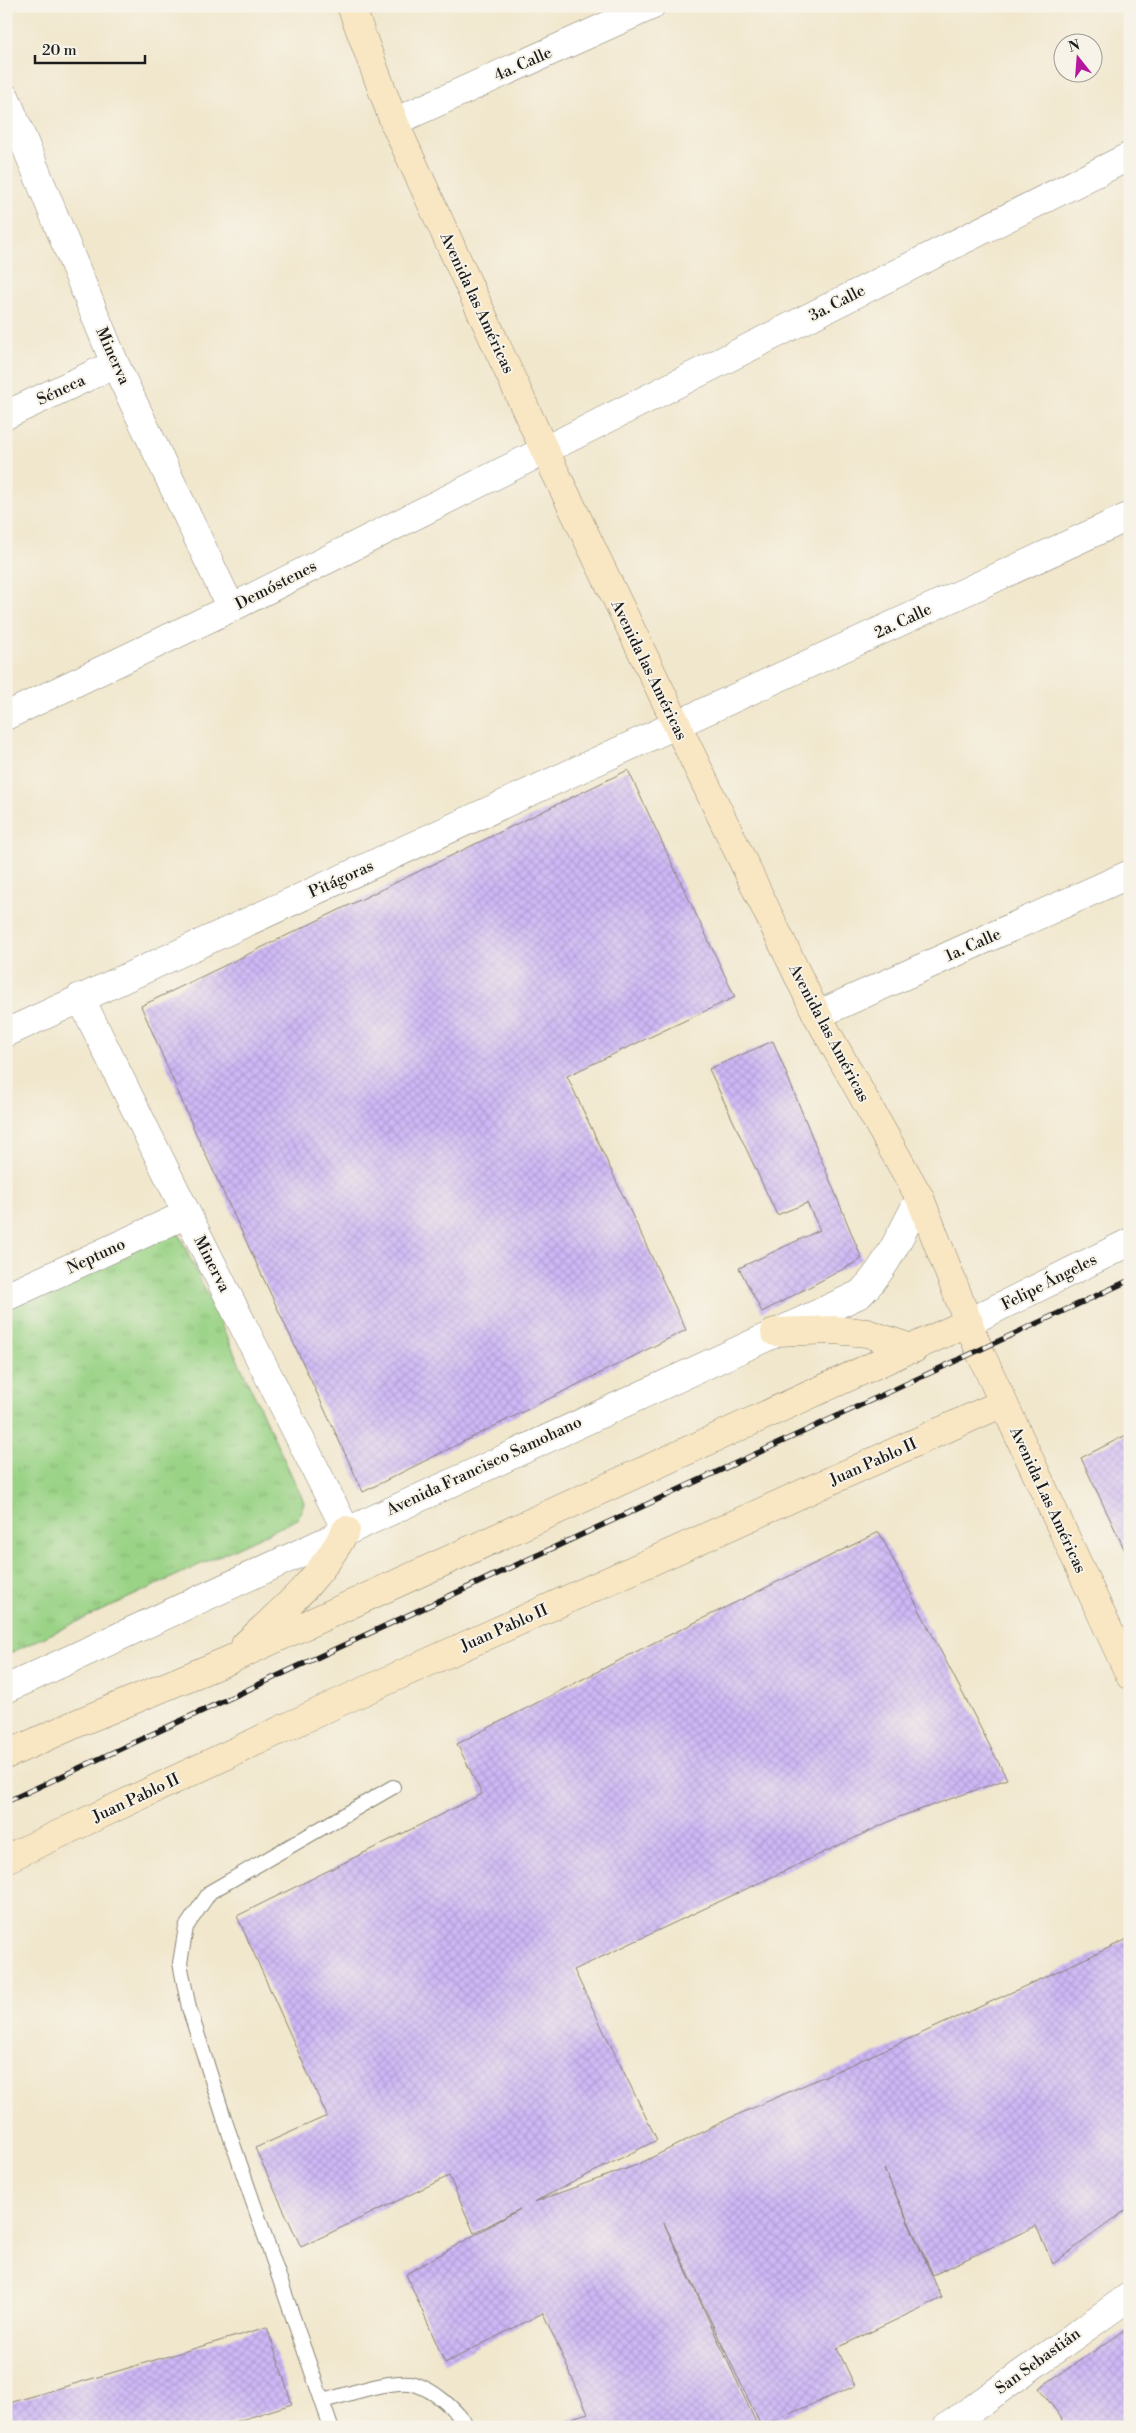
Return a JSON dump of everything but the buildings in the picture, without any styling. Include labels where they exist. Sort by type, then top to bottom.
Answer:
[{"type":"main road","name":"Avenida las Américas","points":[[351,6],[394,122],[544,449],[817,1015],[920,1198],[969,1322]]},
{"type":"main road","points":[[6,1755],[80,1722],[227,1662],[914,1349],[969,1322]]},
{"type":"main road","name":"Avenida Las Américas","points":[[969,1322],[979,1350],[1003,1403],[1130,1676]]},
{"type":"main road","points":[[775,1332],[834,1330],[867,1333],[914,1349]]},
{"type":"main road","name":"Juan Pablo II","points":[[6,1858],[340,1702],[1003,1403]]},
{"type":"main road","points":[[227,1662],[273,1620],[322,1569],[334,1553],[346,1530]]},
{"type":"street","name":"4a. Calle","points":[[394,122],[651,6]]},
{"type":"street","name":"Minerva","points":[[6,98],[11,126],[115,364],[231,608]]},
{"type":"street","name":"3a. Calle","points":[[544,449],[1130,156]]},
{"type":"street","name":"Séneca","points":[[6,415],[115,364]]},
{"type":"street","name":"Demóstenes","points":[[6,716],[231,608],[544,449]]},
{"type":"street","name":"2a. Calle","points":[[676,726],[1130,516]]},
{"type":"street","name":"Pitágoras","points":[[6,1033],[80,997],[676,726]]},
{"type":"street","name":"1a. Calle","points":[[817,1015],[1130,874]]},
{"type":"street","name":"Minerva","points":[[80,997],[346,1530]]},
{"type":"street","name":"Avenida Francisco Samohano","points":[[6,1689],[346,1530],[860,1294],[885,1263],[920,1198]]},
{"type":"street","name":"Neptuno","points":[[6,1297],[187,1214]]},
{"type":"street","name":"Felipe Ángeles","points":[[969,1322],[1130,1242]]},
{"type":"street","name":"San Sebastián","points":[[947,2427],[1130,2296]]},
{"type":"lane","points":[[331,2427],[225,2121],[189,2008],[180,1963],[186,1927],[210,1892],[393,1787]]},
{"type":"lane","points":[[322,2401],[387,2384],[412,2383],[433,2393],[459,2415],[468,2427]]},
{"type":"green space","points":[[178,1232],[304,1502],[298,1519],[6,1655],[6,1303]]},
{"type":"railway","points":[[6,1802],[1130,1280]]}]
